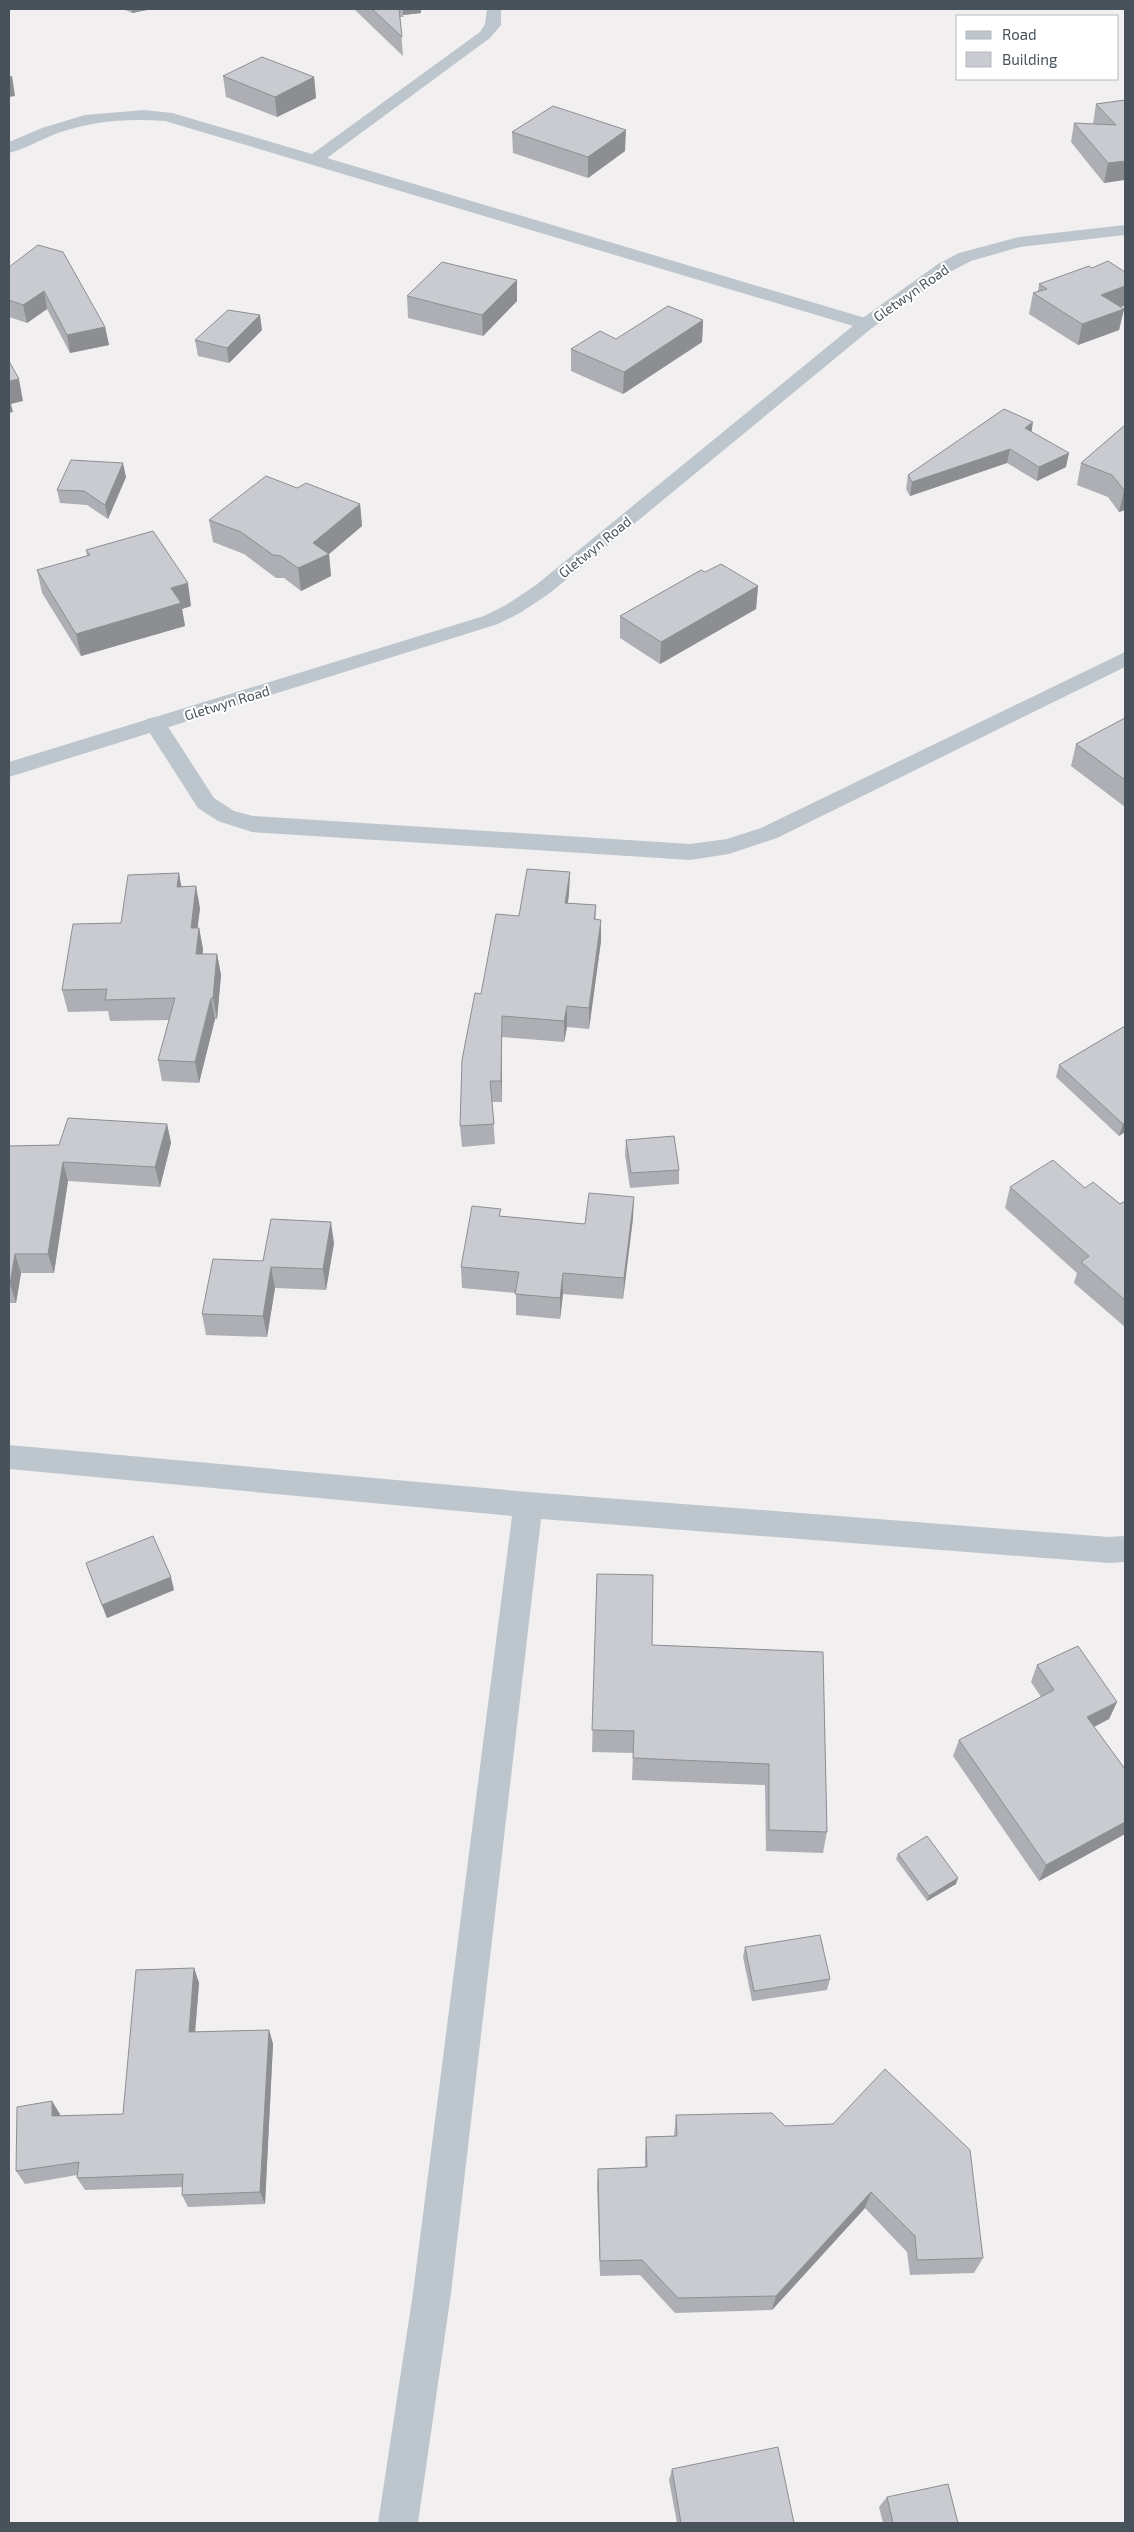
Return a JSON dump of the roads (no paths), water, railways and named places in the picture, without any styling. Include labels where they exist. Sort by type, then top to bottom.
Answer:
[{"type":"street","points":[[314,160],[485,35],[493,25],[494,9]]},
{"type":"street","points":[[9,148],[79,120],[105,115],[142,113],[166,116],[866,324]]},
{"type":"street","name":"Gletwyn Road","points":[[9,770],[466,629],[514,609],[543,590],[866,324],[944,268],[965,257],[1019,242],[1125,230]]},
{"type":"street","points":[[155,724],[206,803],[226,816],[252,824],[690,852],[729,846],[769,833],[1125,659]]},
{"type":"street","points":[[9,1457],[528,1505],[1109,1550],[1125,1549]]},
{"type":"street","points":[[398,2523],[432,2293],[528,1505]]}]
